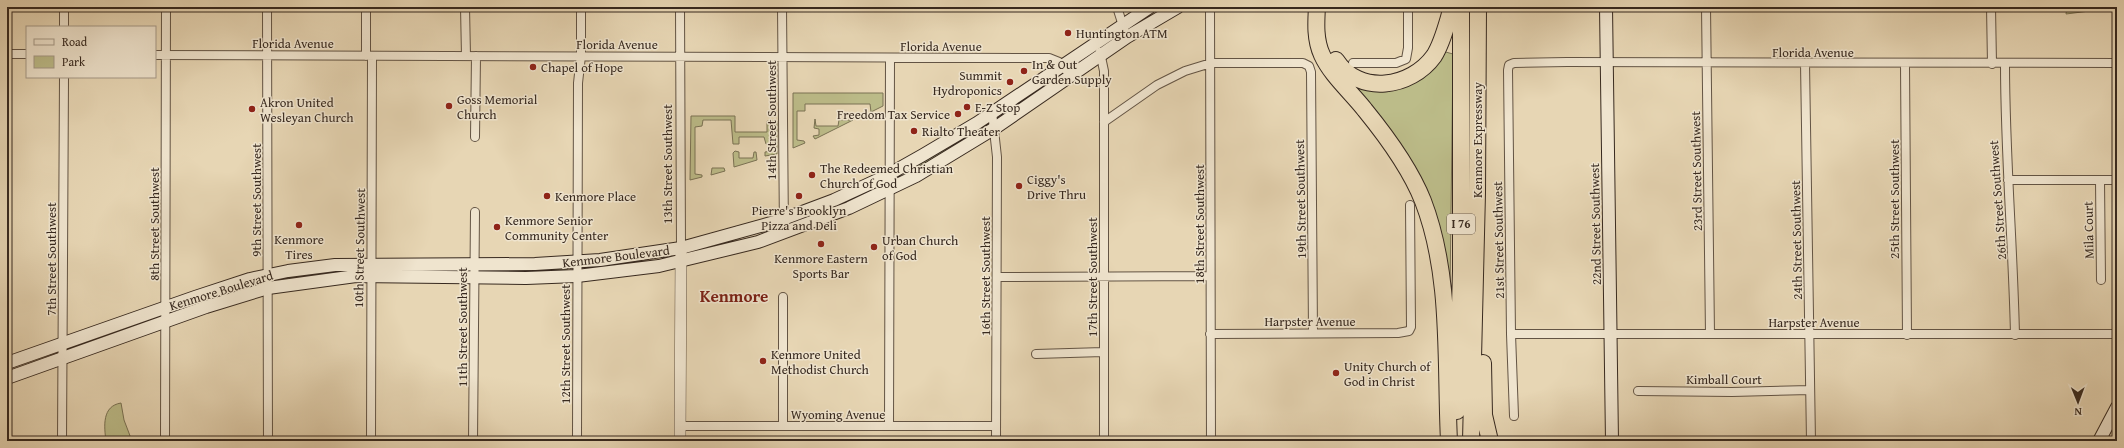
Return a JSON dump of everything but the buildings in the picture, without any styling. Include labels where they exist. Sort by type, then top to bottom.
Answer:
[{"type":"highway","points":[[1317,7],[1317,38],[1322,55],[1330,68],[1375,123],[1403,163],[1420,194],[1429,217],[1438,263],[1444,310],[1449,441]]},
{"type":"highway","points":[[1326,7],[1328,44],[1342,69],[1364,81],[1386,84],[1405,80],[1425,67],[1438,47],[1452,7]]},
{"type":"highway","name":"Kenmore Expressway","points":[[1456,441],[1461,271],[1461,7]]},
{"type":"highway","name":"Kenmore Expressway","points":[[1471,441],[1478,193],[1478,7]]},
{"type":"highway","points":[[1478,193],[1484,415],[1490,441]]},
{"type":"main road","name":"Kenmore Boulevard","points":[[7,378],[165,321],[268,288],[340,277],[371,270],[474,264],[577,262],[681,248],[784,219],[834,200],[891,173],[942,144],[1122,24],[1150,7]]},
{"type":"main road","name":"Kenmore Boulevard","points":[[7,363],[165,307],[268,275],[328,266],[474,277],[577,276],[622,272],[681,262],[784,233],[849,208],[916,176],[995,128],[1127,37],[1178,7]]},
{"type":"main road","name":"22nd Street Southwest","points":[[1606,7],[1612,441]]},
{"type":"main road","points":[[2100,441],[2115,414]]},
{"type":"street","points":[[64,7],[64,26]]},
{"type":"street","name":"8th Street Southwest","points":[[165,441],[166,7]]},
{"type":"street","name":"9th Street Southwest","points":[[267,7],[268,441]]},
{"type":"street","name":"10th Street Southwest","points":[[366,7],[369,56],[371,441]]},
{"type":"street","points":[[465,7],[466,56]]},
{"type":"street","name":"12th Street Southwest","points":[[577,441],[578,83],[581,56],[580,7]]},
{"type":"street","name":"13th Street Southwest","points":[[680,7],[680,441]]},
{"type":"street","name":"14th Street Southwest","points":[[782,7],[784,233]]},
{"type":"street","points":[[1117,7],[1127,37]]},
{"type":"street","name":"18th Street Southwest","points":[[1210,7],[1211,441]]},
{"type":"street","points":[[1353,63],[1396,63],[1402,62],[1406,59],[1408,48],[1408,7]]},
{"type":"street","name":"23rd Street Southwest","points":[[1706,7],[1710,334]]},
{"type":"street","points":[[1991,7],[1992,64]]},
{"type":"street","name":"17th Street Southwest","points":[[1097,41],[1104,71],[1104,441]]},
{"type":"street","points":[[7,54],[26,54]]},
{"type":"street","name":"Florida Avenue","points":[[156,55],[1049,58],[1059,62],[1062,65]]},
{"type":"street","points":[[475,137],[476,56]]},
{"type":"street","points":[[889,426],[891,189],[890,58]]},
{"type":"street","points":[[1104,122],[1157,85],[1185,70],[1211,63]]},
{"type":"street","name":"19th Street Southwest","points":[[1211,63],[1303,63],[1309,66],[1313,333]]},
{"type":"street","name":"Florida Avenue","points":[[1509,65],[1514,63],[2117,63]]},
{"type":"street","name":"24th Street Southwest","points":[[1805,63],[1811,441]]},
{"type":"street","name":"25th Street Southwest","points":[[1905,64],[1907,335]]},
{"type":"street","name":"26th Street Southwest","points":[[2005,64],[2005,127],[2015,335]]},
{"type":"street","points":[[1062,65],[1070,76]]},
{"type":"street","name":"21st Street Southwest","points":[[1509,65],[1511,334],[1514,416]]},
{"type":"street","name":"7th Street Southwest","points":[[62,441],[64,78]]},
{"type":"street","name":"16th Street Southwest","points":[[992,112],[995,128],[997,157],[996,441]]},
{"type":"street","points":[[2008,180],[2117,180]]},
{"type":"street","name":"Mila Court","points":[[2100,180],[2100,280]]},
{"type":"street","name":"Harpster Avenue","points":[[1210,334],[1398,333],[1409,331],[1411,327],[1410,205]]},
{"type":"street","name":"11th Street Southwest","points":[[473,441],[475,212]]},
{"type":"street","points":[[997,276],[1210,276]]},
{"type":"street","points":[[783,297],[783,425]]},
{"type":"street","name":"Harpster Avenue","points":[[1511,334],[2117,334]]},
{"type":"street","points":[[1036,354],[1103,352]]},
{"type":"street","name":"Kimball Court","points":[[1638,391],[1732,392],[1810,390]]},
{"type":"street","name":"Wyoming Avenue","points":[[680,426],[996,426]]},
{"type":"green space","points":[[2067,7],[2117,7],[2117,13],[2105,9],[2066,14]]},
{"type":"green space","points":[[1442,51],[1453,54],[1450,293],[1433,212],[1346,81],[1388,88],[1407,85],[1426,75],[1433,67]]},
{"type":"green space","points":[[793,93],[883,93],[883,106],[871,112],[870,104],[805,104],[805,111],[797,111],[797,140],[804,141],[805,143],[793,148]]},
{"type":"green space","points":[[691,116],[735,116],[735,132],[767,132],[767,121],[777,121],[777,154],[765,156],[765,152],[772,151],[772,144],[766,144],[764,137],[739,137],[739,144],[733,144],[731,120],[703,120],[702,126],[695,127],[695,174],[702,175],[702,177],[690,180]]},
{"type":"green space","points":[[815,119],[816,126],[838,126],[839,120],[853,120],[815,139],[813,136],[819,135],[819,129],[814,128]]},
{"type":"green space","points":[[979,129],[980,132],[909,174],[907,172]]},
{"type":"green space","points":[[735,151],[739,152],[739,158],[753,158],[754,152],[756,152],[757,160],[734,167],[733,153]]},
{"type":"green space","points":[[712,168],[724,168],[725,171],[711,175]]},
{"type":"green space","points":[[558,268],[568,270],[485,274],[485,270]]},
{"type":"green space","points":[[121,403],[124,420],[132,441],[106,441],[105,423],[107,412],[110,408]]},
{"type":"place","name":"Huntington ATM","points":[[1068,33]]},
{"type":"place","name":"Chapel of Hope","points":[[533,67]]},
{"type":"place","name":"In & Out Garden Supply","points":[[1024,71]]},
{"type":"place","name":"Summit Hydroponics","points":[[1010,82]]},
{"type":"place","name":"Goss Memorial Church","points":[[449,106]]},
{"type":"place","name":"E-Z Stop","points":[[967,107]]},
{"type":"place","name":"Akron United Wesleyan Church","points":[[252,109]]},
{"type":"place","name":"Freedom Tax Service","points":[[958,114]]},
{"type":"place","name":"Rialto Theater","points":[[914,131]]},
{"type":"place","name":"The Redeemed Christian Church of God","points":[[812,175]]},
{"type":"place","name":"Ciggy's Drive Thru","points":[[1019,186]]},
{"type":"place","name":"Kenmore Place","points":[[547,196]]},
{"type":"place","name":"Pierre's Brooklyn Pizza and Deli","points":[[799,196]]},
{"type":"place","name":"Kenmore Tires","points":[[299,225]]},
{"type":"place","name":"Kenmore Senior Community Center","points":[[497,227]]},
{"type":"place","name":"Kenmore Eastern Sports Bar","points":[[821,244]]},
{"type":"place","name":"Urban Church of God","points":[[874,247]]},
{"type":"place","name":"Kenmore United Methodist Church","points":[[763,361]]},
{"type":"place","name":"Unity Church of God in Christ","points":[[1336,373]]},
{"type":"district","name":"Kenmore","points":[[734,296]]}]
